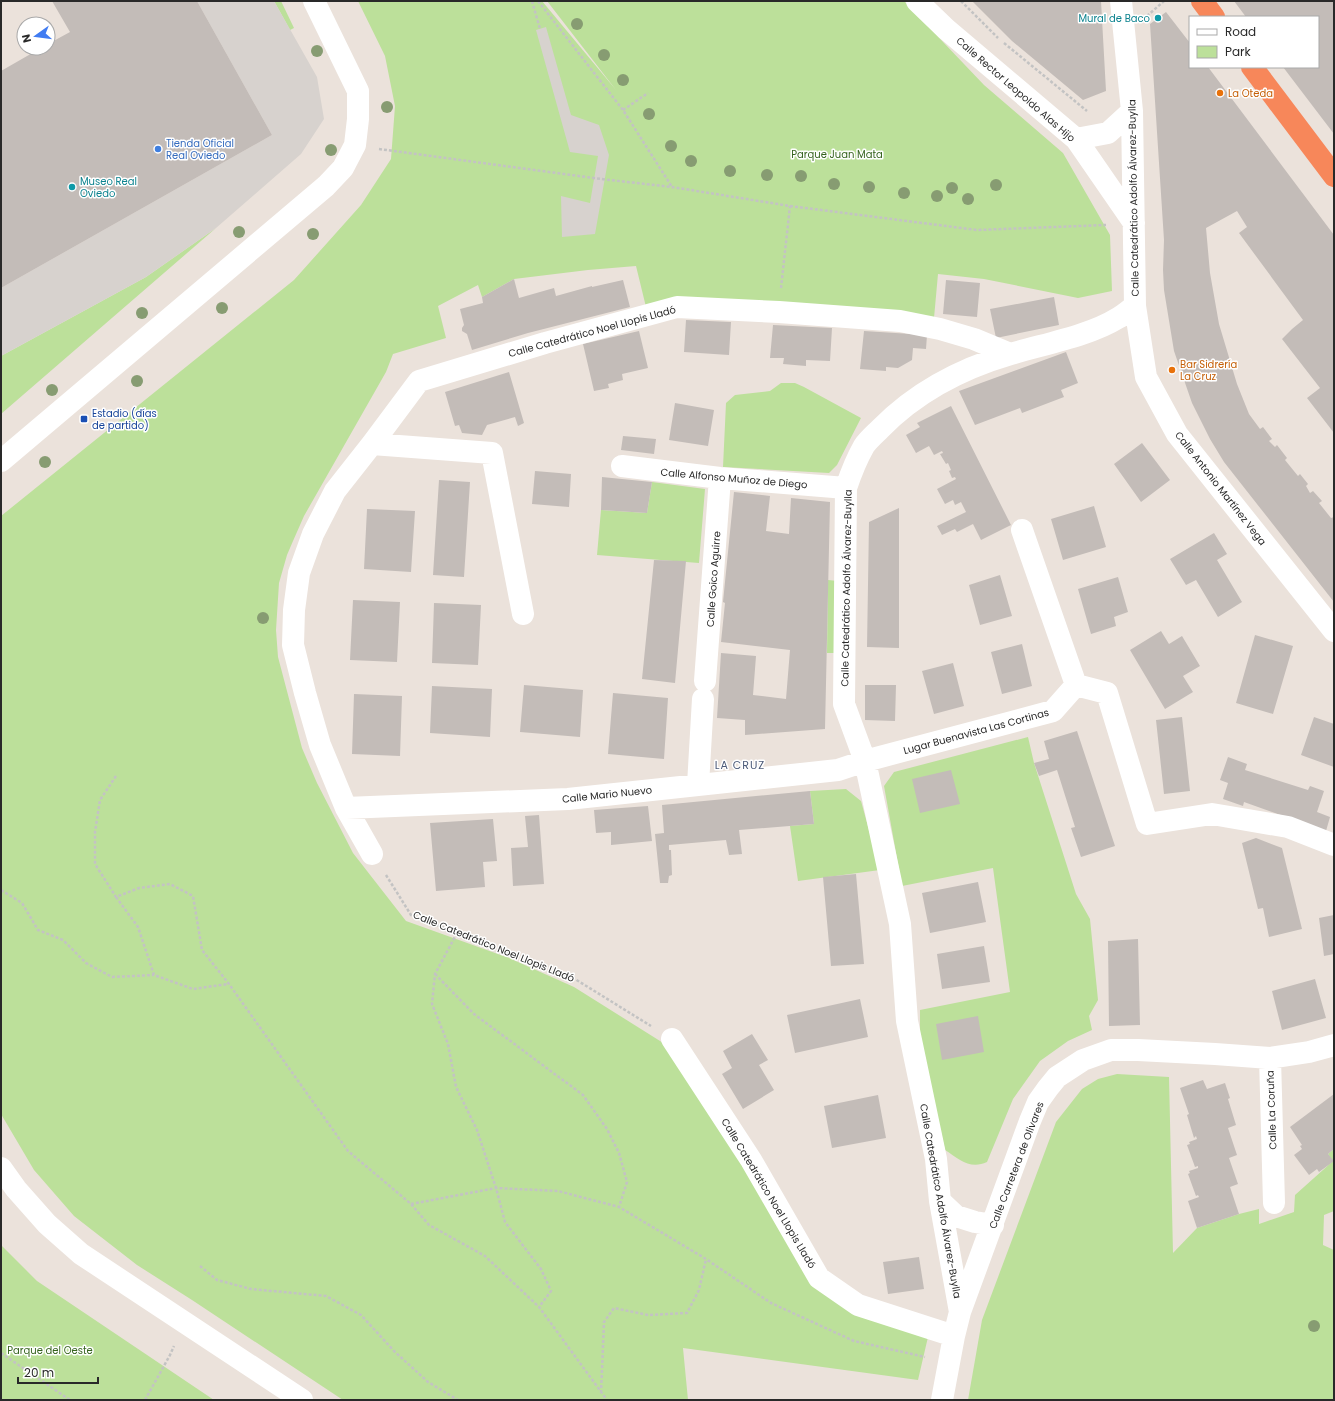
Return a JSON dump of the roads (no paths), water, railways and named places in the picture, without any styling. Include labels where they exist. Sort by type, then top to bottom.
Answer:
[{"type":"highway","points":[[1202,1],[1213,16]]},
{"type":"highway","points":[[1253,68],[1334,176]]},
{"type":"street","points":[[1,461],[326,186],[343,168],[355,145],[358,119],[358,91],[314,1]]},
{"type":"street","name":"Calle Rector Leopoldo Alas Hijo","points":[[917,1],[946,29],[1076,139],[1134,223]]},
{"type":"street","name":"Calle Catedrático Adolfo Álvarez-Buylla","points":[[960,1312],[940,1201],[936,1159],[907,1021],[900,924],[865,761],[844,704],[846,488],[854,465],[865,445],[890,418],[919,396],[973,367],[1010,354],[1094,330],[1117,319],[1135,306],[1132,111],[1121,1]]},
{"type":"street","points":[[1076,139],[1108,133],[1132,111]]},
{"type":"street","name":"Calle Antonio Martínez Vega","points":[[1135,306],[1146,377],[1177,434],[1334,632]]},
{"type":"street","name":"Calle Catedrático Noel Llopis Lladó","points":[[372,854],[346,808],[320,745],[293,645],[294,610],[299,573],[313,534],[335,491],[419,381],[545,343],[677,307],[779,312],[900,321],[940,329],[974,339],[1010,354]]},
{"type":"street","points":[[372,444],[492,453],[523,614]]},
{"type":"street","name":"Calle Alfonso Muñoz de Diego","points":[[622,466],[720,478],[846,488]]},
{"type":"street","name":"Calle Goico Aguirre","points":[[698,785],[720,478]]},
{"type":"street","points":[[1022,530],[1076,685],[1107,693],[1147,824],[1212,814],[1288,827],[1334,845]]},
{"type":"street","name":"Lugar Buenavista Las Cortinas","points":[[865,761],[1053,711],[1076,685]]},
{"type":"street","name":"Calle Mario Nuevo","points":[[346,808],[568,799],[838,770],[865,761]]},
{"type":"street","name":"Calle Catedrático Noel Llopis Lladó","points":[[672,1039],[751,1160],[819,1278],[858,1305],[954,1336]]},
{"type":"street","name":"Calle La Coruña","points":[[1274,1203],[1270,1058],[1309,1052],[1334,1045]]},
{"type":"street","name":"Calle Carretera de Olivares","points":[[942,1400],[960,1312],[1038,1102],[1057,1077],[1083,1060],[1111,1050],[1138,1050],[1270,1058]]},
{"type":"street","points":[[1,1168],[16,1189],[47,1224],[81,1254],[302,1400]]},
{"type":"street","points":[[940,1201],[956,1216],[975,1222],[993,1225]]},
{"type":"place","name":"Mural de Baco","points":[[1158,18]]},
{"type":"place","name":"La Oteda","points":[[1220,93]]},
{"type":"place","name":"Tienda Oficial Real Oviedo","points":[[158,149]]},
{"type":"place","name":"Museo Real Oviedo","points":[[72,187]]},
{"type":"place","name":"Bar Sidrería La Cruz","points":[[1172,370]]},
{"type":"place","name":"Estadio (días de partido)","points":[[84,419]]},
{"type":"district","name":"LA CRUZ","points":[[740,765]]},
{"type":"park label","name":"Parque Juan Mata","points":[[837,154]]},
{"type":"park label","name":"Parque del Oeste","points":[[50,1350]]}]
